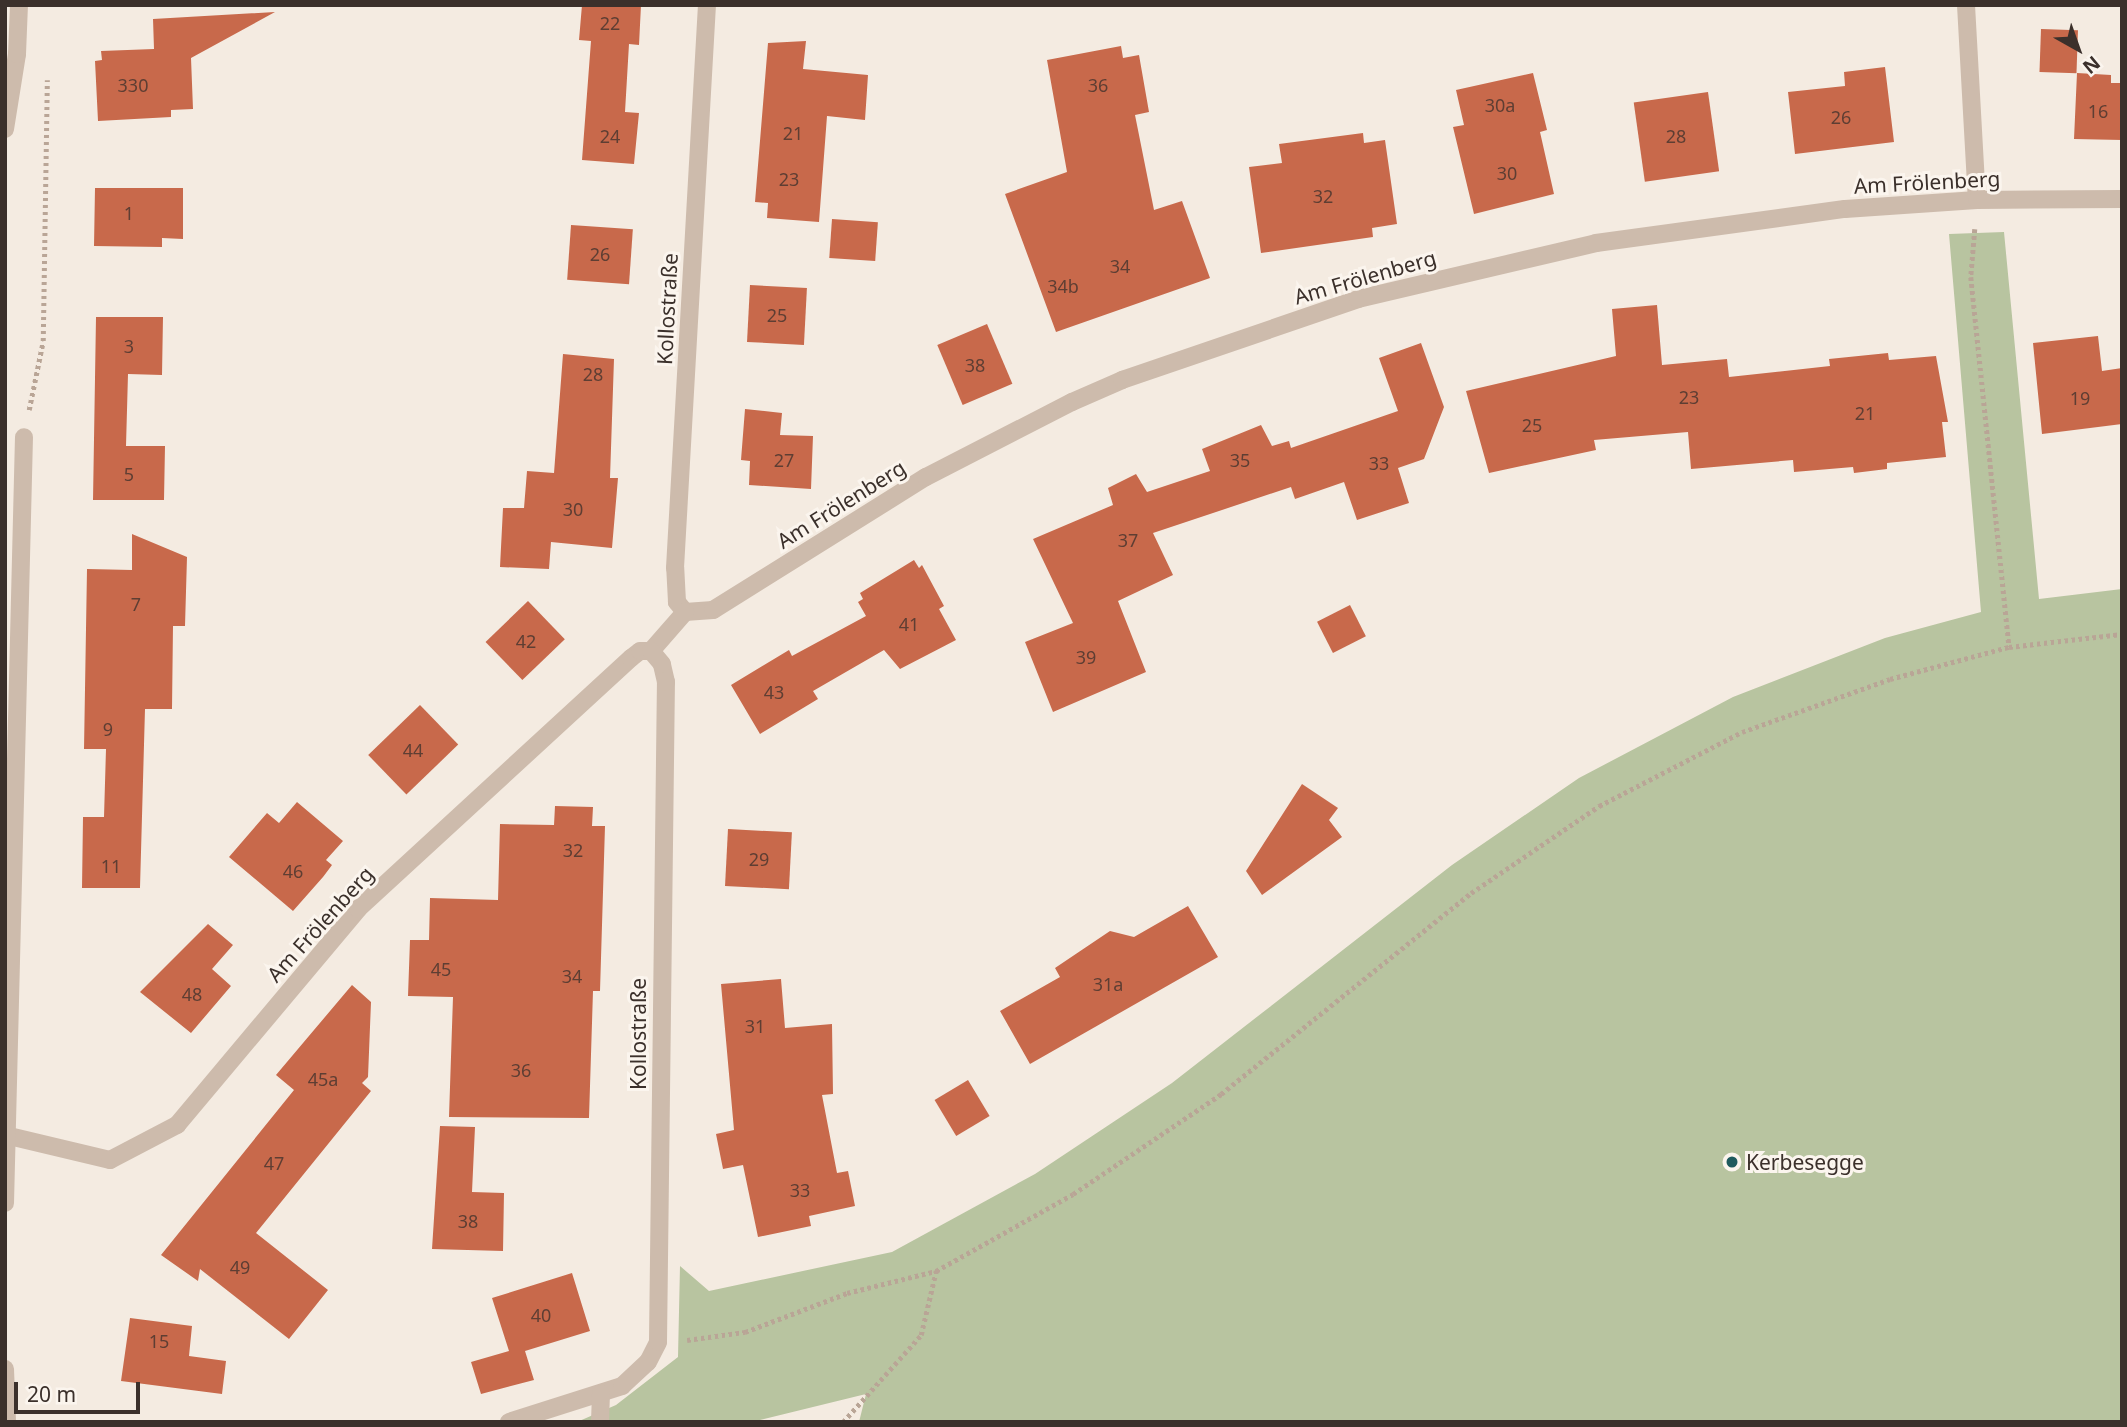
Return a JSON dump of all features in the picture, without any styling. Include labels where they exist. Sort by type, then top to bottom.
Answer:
[{"type":"street","points":[[5,129],[17,54],[19,5]]},
{"type":"street","name":"Kollostraße","points":[[685,612],[677,602],[675,568],[707,5]]},
{"type":"street","points":[[1966,5],[1977,200]]},
{"type":"street","name":"Am Frölenberg","points":[[7,1136],[110,1160],[177,1125],[358,909],[640,651],[651,651],[685,612],[712,610],[926,477],[1072,402],[1122,380],[1358,299],[1596,243],[1845,209],[1977,200],[2122,199]]},
{"type":"street","points":[[5,1203],[24,437]]},
{"type":"street","name":"Kollostraße","points":[[651,651],[662,664],[666,682],[658,1342]]},
{"type":"street","points":[[509,1422],[601,1394],[632,1379],[658,1342]]},
{"type":"street","points":[[5,1369],[7,1422]]},
{"type":"street","points":[[600,1422],[601,1394]]},
{"type":"path","points":[[24,437],[43,341],[47,72]]},
{"type":"path","points":[[1977,200],[1970,277],[2008,647]]},
{"type":"path","points":[[658,1342],[745,1332],[847,1293],[936,1271],[1073,1194],[1221,1094],[1471,894],[1599,806],[1742,732],[1890,679],[2008,647],[2122,634]]},
{"type":"path","points":[[843,1422],[920,1335],[936,1271]]},
{"type":"green space","points":[[2004,232],[2039,599],[2122,589],[2122,1422],[859,1422],[866,1394],[752,1422],[577,1422],[616,1405],[678,1357],[680,1266],[709,1291],[892,1252],[1035,1174],[1172,1083],[1452,865],[1579,778],[1733,697],[1885,638],[1981,612],[1949,234]]},
{"type":"building","points":[[582,5],[641,5],[639,45],[629,44],[625,112],[639,113],[634,164],[582,160],[591,41],[579,40]]},
{"type":"building","points":[[275,12],[191,58],[193,109],[171,110],[171,117],[98,121],[95,61],[102,60],[101,51],[154,49],[153,19]]},
{"type":"building","points":[[2041,29],[2078,30],[2076,73],[2039,72]]},
{"type":"building","points":[[806,41],[803,69],[868,75],[865,120],[827,116],[819,222],[767,218],[768,203],[755,202],[768,43]]},
{"type":"building","points":[[1121,46],[1123,58],[1139,55],[1149,112],[1135,115],[1154,210],[1182,201],[1210,278],[1056,332],[1005,194],[1067,172],[1047,60]]},
{"type":"building","points":[[1885,67],[1894,142],[1795,154],[1788,92],[1845,86],[1844,72]]},
{"type":"building","points":[[1533,73],[1547,130],[1540,132],[1554,194],[1474,214],[1453,127],[1464,125],[1456,90]]},
{"type":"building","points":[[2077,73],[2111,75],[2111,83],[2122,83],[2122,140],[2074,139]]},
{"type":"building","points":[[1708,92],[1719,171],[1645,182],[1634,102]]},
{"type":"building","points":[[1363,133],[1364,143],[1385,140],[1397,224],[1372,228],[1373,237],[1261,253],[1249,167],[1282,163],[1279,144]]},
{"type":"building","points":[[95,188],[183,188],[183,239],[162,238],[162,247],[94,246]]},
{"type":"building","points":[[832,219],[878,222],[875,261],[829,258]]},
{"type":"building","points":[[571,225],[633,229],[629,284],[567,280]]},
{"type":"building","points":[[750,285],[807,288],[804,345],[747,342]]},
{"type":"building","points":[[1657,305],[1662,365],[1727,359],[1729,377],[1830,366],[1829,359],[1888,353],[1889,360],[1936,356],[1948,422],[1942,422],[1946,457],[1887,463],[1887,469],[1854,473],[1853,467],[1794,472],[1793,460],[1691,469],[1688,432],[1594,440],[1596,450],[1489,473],[1466,391],[1616,356],[1612,309]]},
{"type":"building","points":[[96,317],[163,317],[162,375],[128,374],[126,446],[165,446],[164,500],[93,500]]},
{"type":"building","points":[[987,324],[1012,384],[963,405],[937,345]]},
{"type":"building","points":[[2098,336],[2102,371],[2122,368],[2122,424],[2042,434],[2033,343]]},
{"type":"building","points":[[1421,343],[1444,407],[1424,459],[1398,468],[1409,503],[1357,520],[1344,482],[1295,499],[1291,487],[1153,533],[1173,575],[1118,601],[1146,672],[1053,712],[1025,642],[1073,623],[1033,539],[1113,505],[1108,488],[1136,474],[1147,492],[1210,471],[1202,449],[1261,425],[1272,446],[1289,441],[1291,448],[1398,411],[1379,358]]},
{"type":"building","points":[[563,354],[614,359],[610,478],[618,478],[612,548],[551,542],[549,569],[500,567],[503,508],[524,508],[527,471],[554,473]]},
{"type":"building","points":[[745,409],[782,413],[780,435],[813,436],[811,489],[749,485],[750,461],[741,460]]},
{"type":"building","points":[[132,534],[187,557],[185,626],[173,626],[172,709],[145,709],[140,888],[82,888],[83,817],[104,817],[106,749],[84,749],[87,569],[132,570]]},
{"type":"building","points":[[914,560],[919,568],[922,565],[944,606],[939,609],[956,640],[900,669],[884,650],[813,691],[818,699],[760,734],[731,685],[789,650],[792,656],[866,616],[858,602],[863,599],[860,593]]},
{"type":"building","points":[[528,601],[565,639],[522,680],[486,642]]},
{"type":"building","points":[[1350,605],[1366,636],[1333,653],[1317,622]]},
{"type":"building","points":[[420,705],[458,745],[406,795],[368,755]]},
{"type":"building","points":[[1302,784],[1338,808],[1329,820],[1342,837],[1262,895],[1246,871]]},
{"type":"building","points":[[297,802],[343,841],[326,860],[332,865],[293,911],[229,857],[267,813],[279,823]]},
{"type":"building","points":[[555,806],[593,807],[592,826],[605,826],[600,991],[593,991],[589,1118],[449,1117],[453,997],[408,996],[410,940],[429,940],[430,898],[498,900],[500,824],[554,825]]},
{"type":"building","points":[[728,829],[792,832],[789,889],[725,886]]},
{"type":"building","points":[[1188,906],[1218,957],[1030,1064],[1000,1011],[1060,977],[1055,968],[1110,931],[1134,937]]},
{"type":"building","points":[[208,924],[233,945],[212,969],[231,986],[191,1033],[140,992]]},
{"type":"building","points":[[781,979],[785,1028],[832,1024],[833,1094],[822,1095],[837,1173],[848,1171],[855,1206],[809,1216],[811,1226],[758,1237],[743,1165],[723,1169],[716,1134],[734,1130],[721,984]]},
{"type":"building","points":[[352,985],[371,1002],[368,1077],[362,1083],[371,1091],[256,1233],[328,1290],[289,1339],[200,1269],[198,1281],[161,1255],[294,1090],[276,1075]]},
{"type":"building","points":[[968,1080],[990,1116],[956,1136],[935,1100]]},
{"type":"building","points":[[440,1126],[475,1127],[472,1192],[504,1193],[503,1251],[432,1249]]},
{"type":"building","points":[[572,1273],[590,1331],[525,1351],[534,1380],[481,1394],[471,1362],[509,1351],[492,1298]]},
{"type":"building","points":[[130,1318],[192,1326],[189,1356],[226,1361],[222,1394],[121,1381]]},
{"type":"place","name":"Kerbesegge","points":[[1732,1162]]}]
